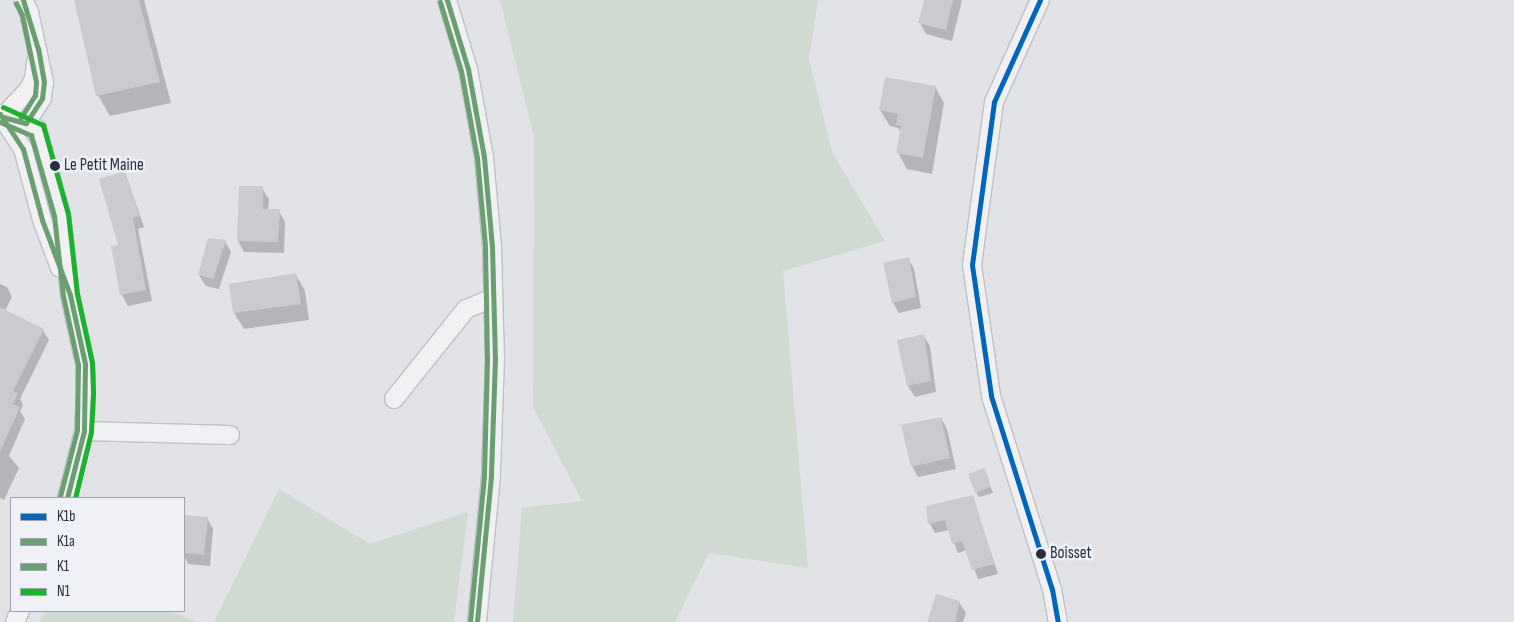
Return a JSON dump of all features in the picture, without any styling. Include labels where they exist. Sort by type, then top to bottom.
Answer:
[{"type":"street","points":[[23,0],[38,48],[44,82],[42,98],[26,123]]},
{"type":"street","points":[[447,0],[468,69],[484,157],[493,298],[491,476],[477,622]]},
{"type":"street","points":[[1040,0],[994,102],[972,265],[991,396],[1052,589],[1058,622]]},
{"type":"street","points":[[2,116],[17,106],[34,79],[38,48]]},
{"type":"street","points":[[2,116],[26,123],[37,129],[49,166],[61,215],[70,295],[85,364],[84,431],[67,497]]},
{"type":"street","points":[[2,116],[23,149],[42,220],[70,295]]},
{"type":"street","points":[[394,398],[466,310],[493,298]]},
{"type":"street","points":[[84,431],[230,435]]},
{"type":"shaded area","points":[[500,0],[818,0],[809,59],[832,152],[885,241],[783,271],[808,568],[709,553],[675,622],[513,622],[522,508],[582,501],[533,407],[534,137]]},
{"type":"shaded area","points":[[279,489],[370,544],[468,512],[454,622],[214,622]]},
{"type":"shaded area","points":[[45,612],[171,612],[197,622],[39,622]]},
{"type":"building","points":[[74,0],[139,0],[160,82],[96,96]]},
{"type":"building","points":[[924,0],[953,0],[946,30],[918,23]]},
{"type":"building","points":[[885,77],[936,86],[923,158],[896,153],[901,126],[896,125],[898,114],[879,110]]},
{"type":"building","points":[[125,171],[139,216],[133,218],[146,290],[120,295],[111,246],[118,245],[99,179]]},
{"type":"building","points":[[239,186],[263,186],[263,209],[280,209],[278,242],[237,241]]},
{"type":"building","points":[[208,238],[226,240],[213,279],[198,275]]},
{"type":"building","points":[[909,257],[916,297],[892,303],[883,263]]},
{"type":"building","points":[[296,273],[301,304],[233,313],[229,284]]},
{"type":"building","points":[[0,307],[44,329],[13,391],[18,393],[13,404],[20,407],[0,452]]},
{"type":"building","points":[[924,334],[931,381],[907,386],[897,340]]},
{"type":"building","points":[[941,417],[950,458],[911,467],[901,425]]},
{"type":"building","points":[[985,468],[991,487],[975,493],[968,474]]},
{"type":"building","points":[[973,495],[994,564],[972,570],[962,541],[952,544],[945,520],[928,524],[926,506]]},
{"type":"building","points":[[185,515],[208,517],[204,555],[185,553]]},
{"type":"building","points":[[936,594],[960,601],[955,622],[927,622]]},
{"type":"transit line","name":"K1a","points":[[3,117],[26,123],[42,98],[44,82],[38,49],[23,0]]},
{"type":"transit line","name":"K1a","points":[[447,0],[468,69],[484,157],[492,246],[495,359],[491,476],[477,622]]},
{"type":"transit line","name":"K1b","points":[[1040,0],[994,102],[972,265],[991,396],[1052,589],[1058,622]]},
{"type":"transit line","name":"K1","points":[[440,2],[461,71],[477,158],[485,246],[487,359],[484,476],[470,621]]},
{"type":"transit line","name":"K1","points":[[16,3],[22,15],[36,82],[35,95],[20,119]]},
{"type":"transit line","name":"N1","points":[[3,107],[43,125],[68,214],[77,294],[92,363],[93,393],[91,432],[75,497]]},
{"type":"transit line","name":"K1a","points":[[0,114],[23,149],[42,220],[70,295],[85,364],[84,431],[67,497]]},
{"type":"transit line","name":"K1","points":[[0,122],[31,135],[54,216],[63,296],[78,365],[77,430],[60,496]]},
{"type":"place","name":"Le Petit Maine","points":[[55,166]]},
{"type":"place","name":"Boisset","points":[[1041,554]]}]
